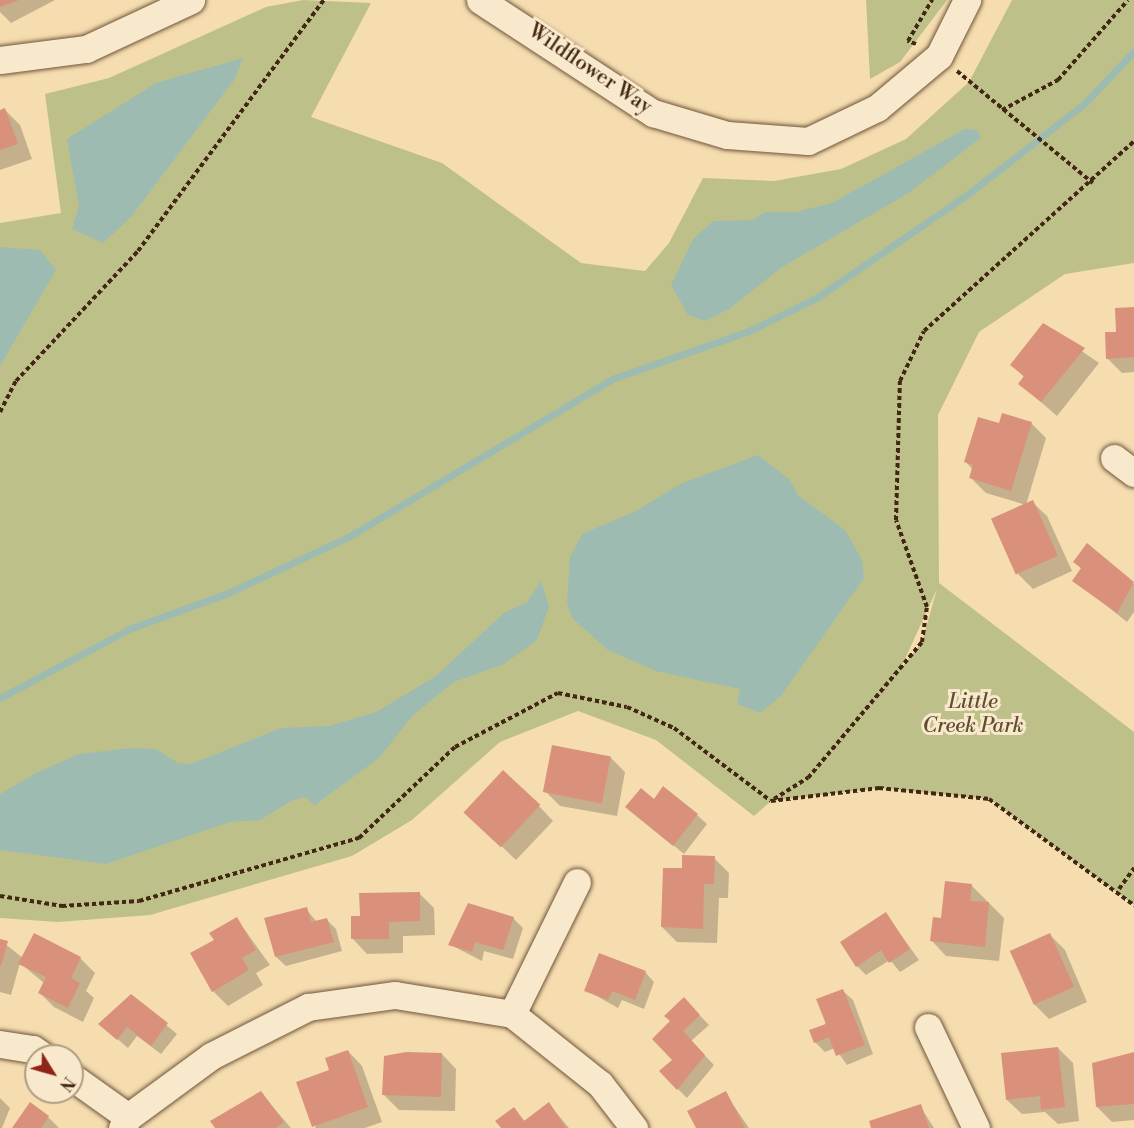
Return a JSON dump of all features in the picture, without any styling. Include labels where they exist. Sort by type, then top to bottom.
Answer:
[{"type":"street","name":"Wildflower Way","points":[[480,0],[653,113],[727,135],[807,141],[877,108],[939,56],[967,0]]},
{"type":"street","points":[[0,60],[86,49],[184,1]]},
{"type":"street","points":[[512,1014],[577,882]]},
{"type":"street","points":[[84,1087],[125,1122],[211,1056],[308,1007],[395,995],[512,1014],[600,1084],[634,1128]]},
{"type":"street","points":[[928,1027],[976,1128]]},
{"type":"street","points":[[0,1044],[24,1051]]},
{"type":"path","points":[[0,412],[15,381],[138,251],[324,0]]},
{"type":"path","points":[[1093,183],[1002,110],[1058,80],[1128,0]]},
{"type":"path","points":[[771,801],[808,778],[922,642],[927,607],[896,520],[900,381],[924,331],[1093,183],[1134,141]]},
{"type":"path","points":[[0,897],[62,906],[139,901],[359,838],[455,747],[558,693],[627,707],[674,728],[771,801],[879,788],[989,799],[1119,889],[1134,905]]},
{"type":"path","points":[[1119,889],[1134,868]]},
{"type":"green space","name":"Little Creek Park","points":[[303,0],[371,3],[311,117],[442,163],[581,263],[645,271],[669,243],[703,178],[774,181],[841,169],[906,139],[969,82],[1012,0],[1134,0],[1134,263],[1065,274],[979,332],[938,415],[939,583],[1134,732],[1134,905],[989,799],[879,788],[771,801],[754,816],[656,740],[578,711],[500,742],[412,820],[352,856],[150,915],[58,922],[0,918],[0,223],[61,213],[45,94],[109,78],[266,7]],"holes":[[[937,589],[922,642],[900,670]]]},
{"type":"green space","points":[[866,0],[947,0],[900,62],[870,79]]},
{"type":"water","points":[[243,58],[234,80],[131,217],[103,243],[72,229],[79,206],[67,139],[156,83]]},
{"type":"water","points":[[965,129],[976,130],[981,138],[907,194],[782,267],[729,309],[705,321],[688,315],[671,285],[693,239],[713,221],[752,220],[765,212],[796,212],[832,203]]},
{"type":"water","points":[[0,247],[40,250],[56,270],[0,366]]},
{"type":"water","points":[[758,455],[790,480],[798,495],[845,530],[862,560],[864,578],[781,696],[760,713],[737,704],[740,689],[656,671],[608,650],[572,618],[567,602],[570,557],[582,534],[636,511],[680,484]]},
{"type":"water","points":[[541,581],[549,606],[537,640],[504,664],[454,682],[412,716],[379,758],[315,805],[305,797],[293,800],[260,820],[230,822],[106,864],[0,850],[0,794],[36,773],[79,754],[131,748],[156,749],[178,763],[191,764],[281,728],[329,726],[376,712],[436,676],[504,613],[527,602]]},
{"type":"building","points":[[0,0],[19,0],[0,7]]},
{"type":"building","points":[[5,108],[18,144],[0,150],[0,110]]},
{"type":"building","points":[[1134,307],[1134,357],[1106,359],[1105,332],[1116,332],[1115,308]]},
{"type":"building","points":[[1043,323],[1085,348],[1041,402],[1018,384],[1024,376],[1010,365]]},
{"type":"building","points":[[1002,413],[1032,422],[1011,491],[969,478],[973,465],[964,462],[978,417],[999,423]]},
{"type":"building","points":[[1033,500],[1058,556],[1016,574],[991,519]]},
{"type":"building","points":[[1087,543],[1134,582],[1117,613],[1072,581],[1081,568],[1073,562]]},
{"type":"building","points":[[552,745],[611,756],[602,804],[543,792]]},
{"type":"building","points":[[503,770],[540,805],[501,847],[463,812]]},
{"type":"building","points":[[663,786],[698,814],[673,846],[625,807],[641,788],[654,799]]},
{"type":"building","points":[[682,855],[715,856],[714,884],[704,884],[703,929],[661,927],[663,868],[682,868]]},
{"type":"building","points":[[945,881],[972,884],[970,901],[989,902],[985,947],[930,941],[933,917],[941,918]]},
{"type":"building","points":[[420,892],[420,921],[389,922],[389,939],[351,939],[351,916],[360,916],[359,893]]},
{"type":"building","points":[[468,903],[514,917],[503,950],[475,942],[472,952],[448,945]]},
{"type":"building","points":[[307,907],[311,922],[327,918],[334,942],[275,957],[264,918]]},
{"type":"building","points":[[886,912],[910,949],[889,963],[881,950],[856,967],[840,942]]},
{"type":"building","points":[[237,917],[256,950],[242,958],[249,970],[212,992],[190,953],[214,940],[209,933]]},
{"type":"building","points":[[34,933],[81,957],[71,978],[80,983],[68,1008],[38,993],[46,977],[18,964]]},
{"type":"building","points":[[1050,933],[1074,987],[1034,1005],[1010,951]]},
{"type":"building","points":[[0,939],[8,941],[1,966],[0,966]]},
{"type":"building","points":[[599,953],[646,971],[635,1000],[612,991],[608,1000],[584,991]]},
{"type":"building","points":[[843,989],[865,1045],[836,1056],[829,1037],[814,1043],[809,1030],[826,1024],[816,999]]},
{"type":"building","points":[[131,994],[168,1023],[151,1046],[127,1027],[117,1040],[98,1024]]},
{"type":"building","points":[[684,997],[700,1015],[683,1031],[705,1055],[677,1090],[659,1071],[672,1060],[652,1039],[670,1021],[664,1016]]},
{"type":"building","points":[[1058,1047],[1065,1107],[1041,1110],[1040,1096],[1006,1100],[1001,1053]]},
{"type":"building","points":[[348,1050],[368,1107],[312,1127],[296,1082],[329,1070],[325,1058]]},
{"type":"building","points":[[406,1052],[442,1053],[441,1097],[382,1095],[384,1056]]},
{"type":"building","points":[[1134,1052],[1134,1104],[1096,1107],[1092,1063]]},
{"type":"building","points":[[261,1091],[284,1122],[276,1128],[215,1128],[210,1121]]},
{"type":"building","points":[[726,1091],[745,1128],[696,1128],[687,1111]]},
{"type":"building","points":[[549,1102],[566,1128],[501,1128],[495,1121],[514,1107],[524,1121]]},
{"type":"building","points":[[29,1104],[33,1104],[49,1116],[41,1128],[12,1128]]},
{"type":"building","points":[[921,1104],[929,1128],[871,1128],[869,1121]]},
{"type":"waterway","points":[[0,698],[129,629],[228,593],[350,536],[612,379],[749,331],[818,297],[972,191],[1085,103],[1134,51]]}]
